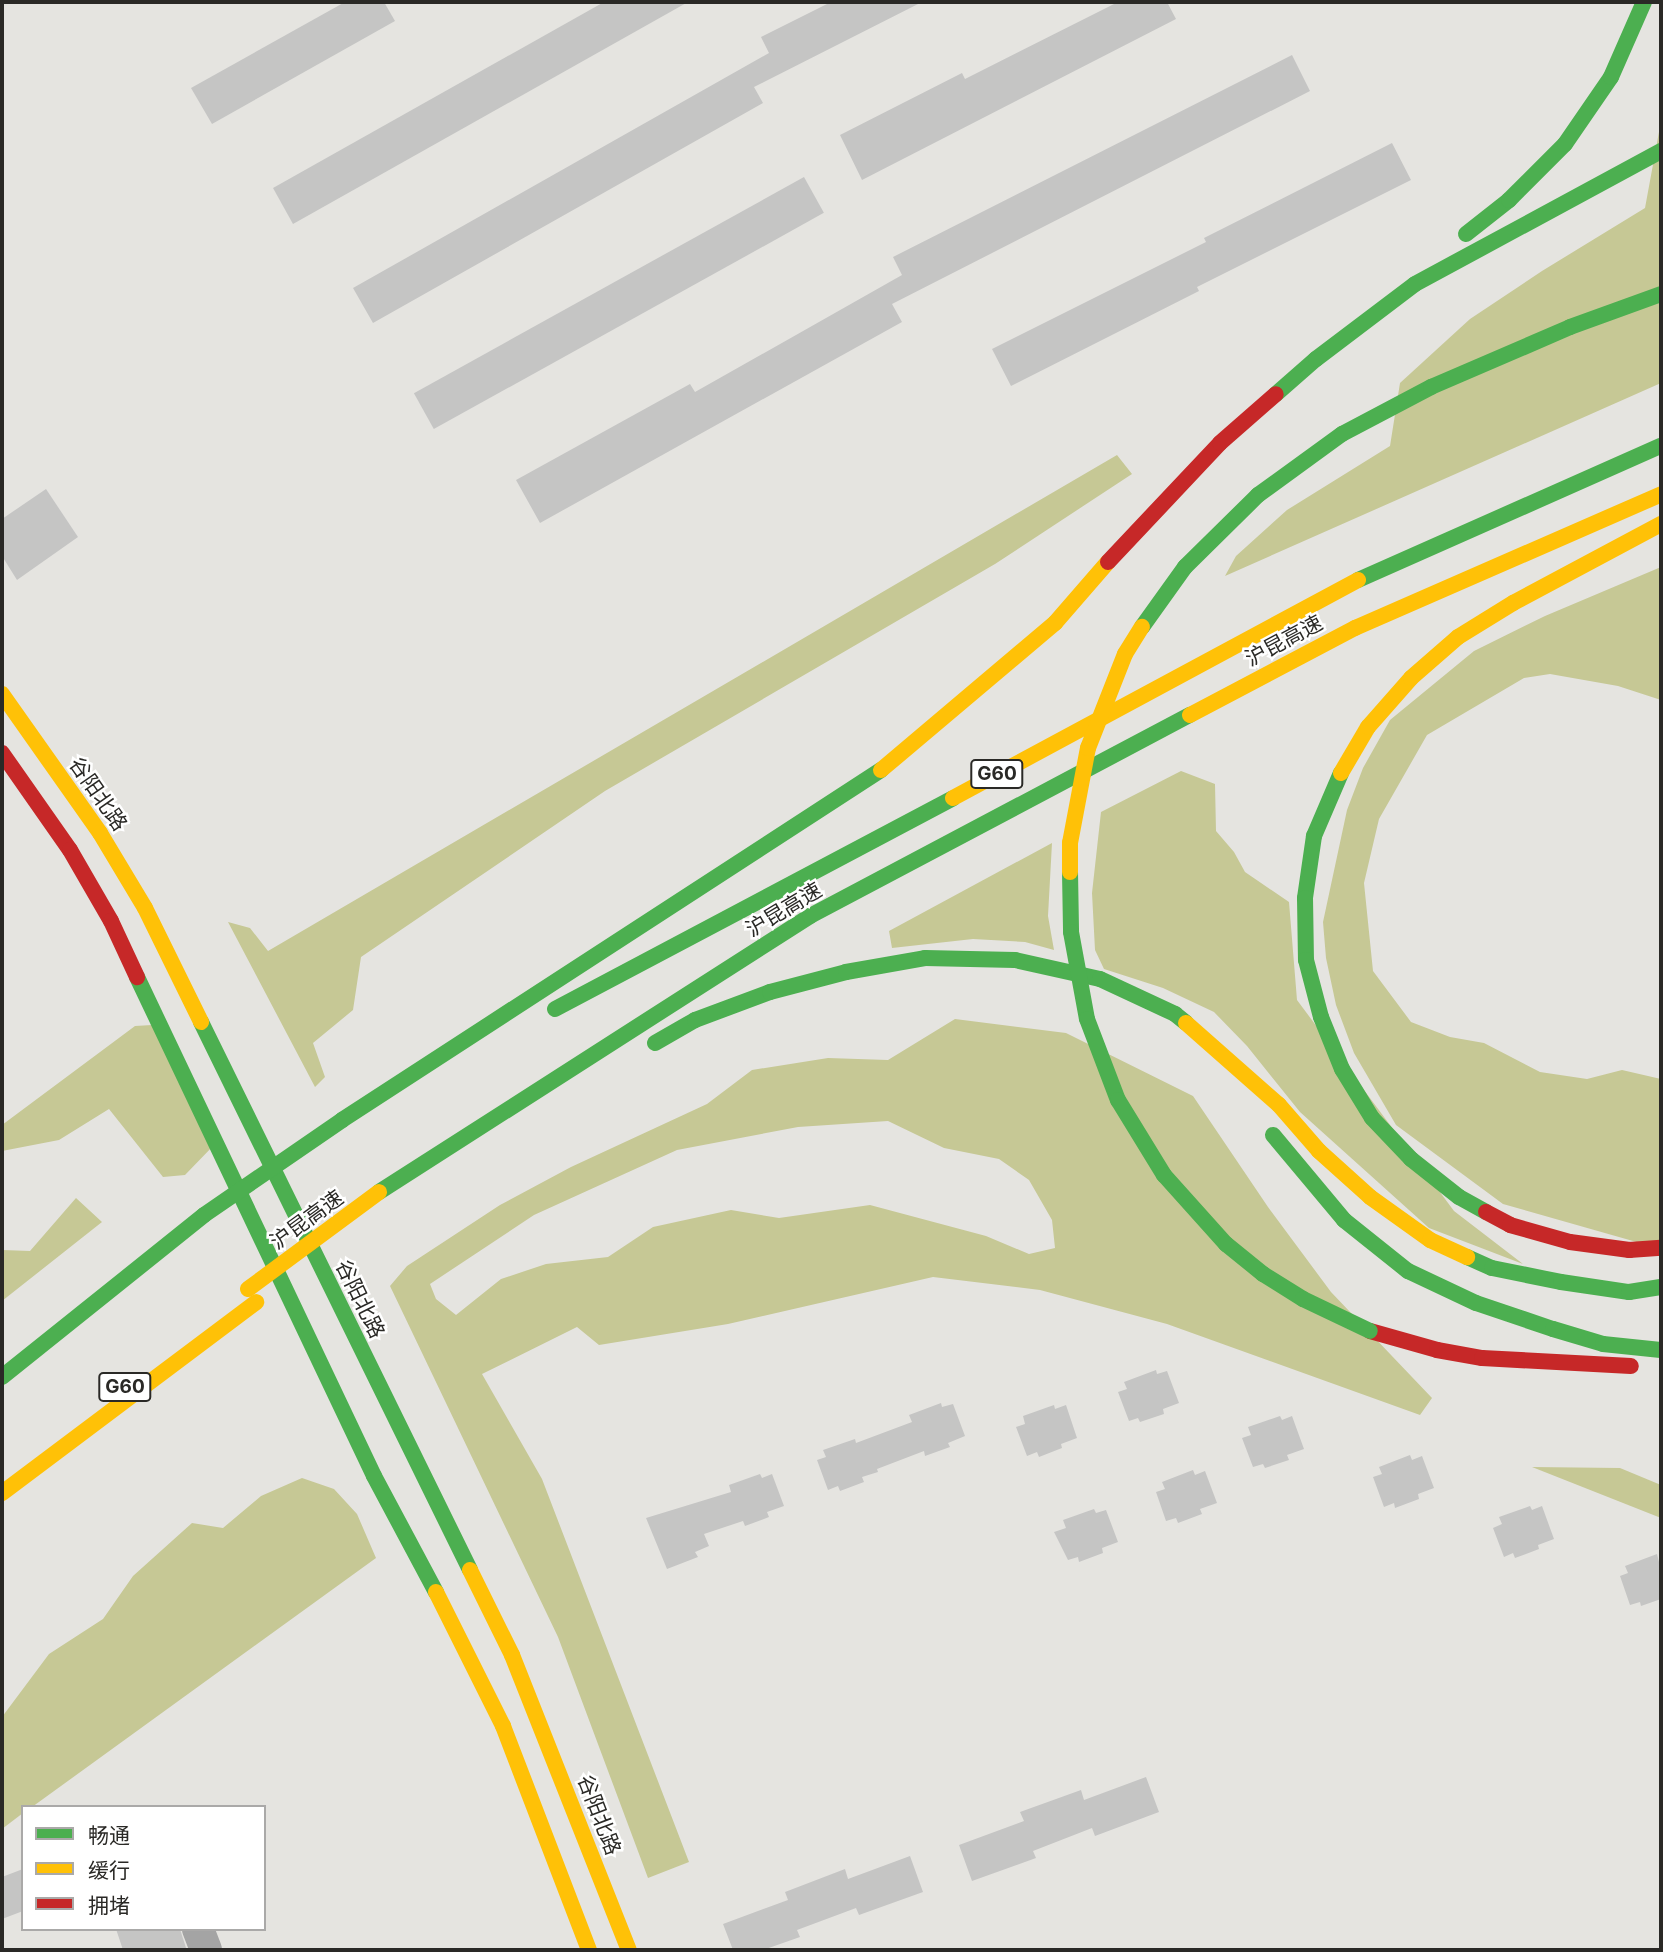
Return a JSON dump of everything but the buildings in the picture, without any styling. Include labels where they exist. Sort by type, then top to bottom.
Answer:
[{"type":"main road","points":[[1415,284],[1452,245],[1509,200],[1565,144],[1611,77],[1644,2]]},
{"type":"main road","points":[[2,1377],[204,1215],[342,1120],[870,780],[1055,623],[1133,533],[1220,443],[1316,359],[1415,284],[1661,151]]},
{"type":"main road","points":[[1653,1366],[1482,1358],[1437,1350],[1370,1331],[1303,1299],[1263,1274],[1226,1244],[1193,1211],[1164,1175],[1118,1100],[1087,1018],[1071,932],[1070,843],[1088,748],[1125,654],[1153,609],[1185,567],[1258,495],[1342,434],[1431,387],[1570,327],[1661,294]]},
{"type":"main road","name":"沪昆高速","points":[[536,1019],[766,899],[1337,589],[1661,446]]},
{"type":"main road","name":"沪昆高速","points":[[2,1485],[252,1296],[379,1192],[810,916],[1355,628],[1661,494]]},
{"type":"main road","points":[[1661,524],[1513,603],[1458,637],[1411,678],[1368,727],[1337,779],[1314,836],[1305,898],[1306,960],[1321,1017],[1342,1069],[1372,1118],[1411,1159],[1459,1197],[1510,1225],[1570,1242],[1629,1250],[1661,1248]]},
{"type":"main road","name":"谷阳北路","points":[[2,694],[100,833],[145,908],[512,1655],[629,1950]]},
{"type":"main road","points":[[2,752],[70,850],[111,921],[374,1476],[477,1669],[503,1726],[589,1950]]},
{"type":"main road","points":[[637,1052],[695,1020],[770,992],[846,972],[925,958],[1015,960],[1100,979],[1175,1014],[1279,1105],[1319,1151],[1370,1196],[1430,1240],[1492,1268],[1629,1292],[1661,1287]]},
{"type":"main road","points":[[342,1120],[499,1038]]},
{"type":"main road","points":[[1231,1064],[1257,1112],[1343,1220],[1408,1271],[1476,1303],[1553,1329],[1603,1344],[1661,1350]]},
{"type":"main road","points":[[2,1493],[252,1296],[334,1248]]},
{"type":"street","points":[[199,1931],[206,1950]]},
{"type":"green space","points":[[1661,121],[1661,383],[1225,576],[1236,556],[1287,510],[1390,446],[1400,383],[1470,319],[1645,208]]},
{"type":"green space","points":[[1117,455],[1132,474],[995,564],[605,791],[361,957],[353,1010],[313,1043],[325,1077],[315,1087],[228,922],[250,928],[268,951]]},
{"type":"green space","points":[[1661,567],[1661,700],[1618,686],[1550,674],[1524,678],[1427,735],[1379,819],[1364,883],[1373,971],[1411,1022],[1450,1037],[1484,1043],[1540,1072],[1587,1079],[1622,1070],[1661,1079],[1661,1241],[1640,1243],[1503,1204],[1396,1125],[1354,1053],[1336,1005],[1326,958],[1323,922],[1347,810],[1363,768],[1390,720],[1474,651],[1545,616]]},
{"type":"green space","points":[[1181,771],[1215,784],[1216,831],[1234,852],[1245,872],[1289,902],[1297,1000],[1454,1211],[1523,1264],[1429,1228],[1300,1112],[1247,1046],[1214,1012],[1163,988],[1104,969],[1095,950],[1092,893],[1101,812]]},
{"type":"green space","points":[[1052,843],[1048,916],[1054,950],[1025,942],[973,939],[892,948],[889,931]]},
{"type":"green space","points":[[955,1019],[1066,1033],[1193,1096],[1268,1207],[1331,1292],[1432,1398],[1420,1415],[1167,1324],[1040,1290],[933,1277],[728,1324],[599,1345],[577,1327],[482,1374],[542,1479],[689,1862],[648,1878],[558,1637],[390,1286],[407,1266],[500,1205],[571,1167],[707,1104],[752,1070],[828,1058],[888,1060]],"holes":[[[888,1121],[944,1148],[999,1159],[1029,1180],[1052,1220],[1055,1248],[1029,1254],[986,1236],[870,1205],[779,1218],[731,1210],[653,1227],[608,1257],[546,1264],[501,1279],[456,1315],[436,1299],[430,1284],[534,1215],[677,1150],[798,1127]]]},
{"type":"green space","points":[[152,1025],[215,1144],[185,1175],[163,1177],[109,1109],[59,1140],[2,1151],[2,1125],[135,1026]]},
{"type":"green space","points":[[76,1198],[102,1222],[2,1301],[2,1250],[30,1251]]},
{"type":"green space","points":[[1532,1467],[1620,1468],[1661,1485],[1661,1518]]},
{"type":"green space","points":[[302,1478],[334,1489],[357,1514],[376,1558],[35,1805],[21,1805],[21,1815],[2,1829],[2,1717],[49,1654],[103,1619],[133,1576],[192,1523],[223,1528],[261,1496]]},
{"type":"traffic: fast","points":[[1466,234],[1509,200],[1565,144],[1611,77],[1644,2]]},
{"type":"traffic: fast","points":[[1276,394],[1316,359],[1415,284],[1661,151]]},
{"type":"traffic: fast","points":[[1142,627],[1185,567],[1258,495],[1342,434],[1431,387],[1570,327],[1661,294]]},
{"type":"traffic: fast","points":[[1358,580],[1661,446]]},
{"type":"traffic: fast","points":[[379,1192],[810,916],[1190,715]]},
{"type":"traffic: fast","points":[[342,1120],[881,770]]},
{"type":"traffic: fast","points":[[1341,773],[1314,836],[1305,898],[1306,960],[1321,1017],[1342,1069],[1372,1118],[1411,1159],[1459,1197],[1486,1212]]},
{"type":"traffic: fast","points":[[555,1009],[953,798]]},
{"type":"traffic: fast","points":[[1070,872],[1071,932],[1087,1019],[1118,1100],[1164,1175],[1226,1244],[1263,1274],[1303,1299],[1370,1331]]},
{"type":"traffic: fast","points":[[655,1043],[695,1020],[770,992],[846,972],[925,958],[1015,960],[1100,979],[1175,1014],[1186,1023]]},
{"type":"traffic: fast","points":[[137,977],[374,1476],[436,1592]]},
{"type":"traffic: fast","points":[[201,1022],[470,1570]]},
{"type":"traffic: fast","points":[[204,1215],[342,1120]]},
{"type":"traffic: fast","points":[[1273,1135],[1344,1220],[1408,1271],[1476,1303],[1553,1329],[1603,1344],[1661,1350]]},
{"type":"traffic: fast","points":[[2,1377],[204,1215]]},
{"type":"traffic: fast","points":[[1467,1257],[1492,1268],[1561,1282],[1629,1292],[1661,1287]]},
{"type":"traffic: slow","points":[[1190,715],[1355,628],[1661,494]]},
{"type":"traffic: slow","points":[[1341,773],[1368,727],[1411,678],[1458,637],[1513,603],[1661,524]]},
{"type":"traffic: slow","points":[[881,770],[1055,623],[1108,562]]},
{"type":"traffic: slow","points":[[953,798],[1358,580]]},
{"type":"traffic: slow","points":[[1070,872],[1070,843],[1088,748],[1125,654],[1142,627]]},
{"type":"traffic: slow","points":[[2,694],[100,833],[145,908],[201,1022]]},
{"type":"traffic: slow","points":[[1186,1023],[1279,1105],[1319,1151],[1370,1197],[1430,1240],[1467,1257]]},
{"type":"traffic: slow","points":[[248,1289],[379,1192]]},
{"type":"traffic: slow","points":[[2,1493],[256,1302]]},
{"type":"traffic: slow","points":[[470,1570],[512,1655],[629,1950]]},
{"type":"traffic: slow","points":[[436,1592],[503,1726],[589,1950]]},
{"type":"traffic: jam","points":[[1108,562],[1220,443],[1276,394]]},
{"type":"traffic: jam","points":[[2,753],[70,850],[111,921],[137,977]]},
{"type":"traffic: jam","points":[[1486,1212],[1510,1225],[1570,1242],[1629,1250],[1661,1248]]},
{"type":"traffic: jam","points":[[1370,1331],[1437,1350],[1482,1358],[1631,1366]]}]
